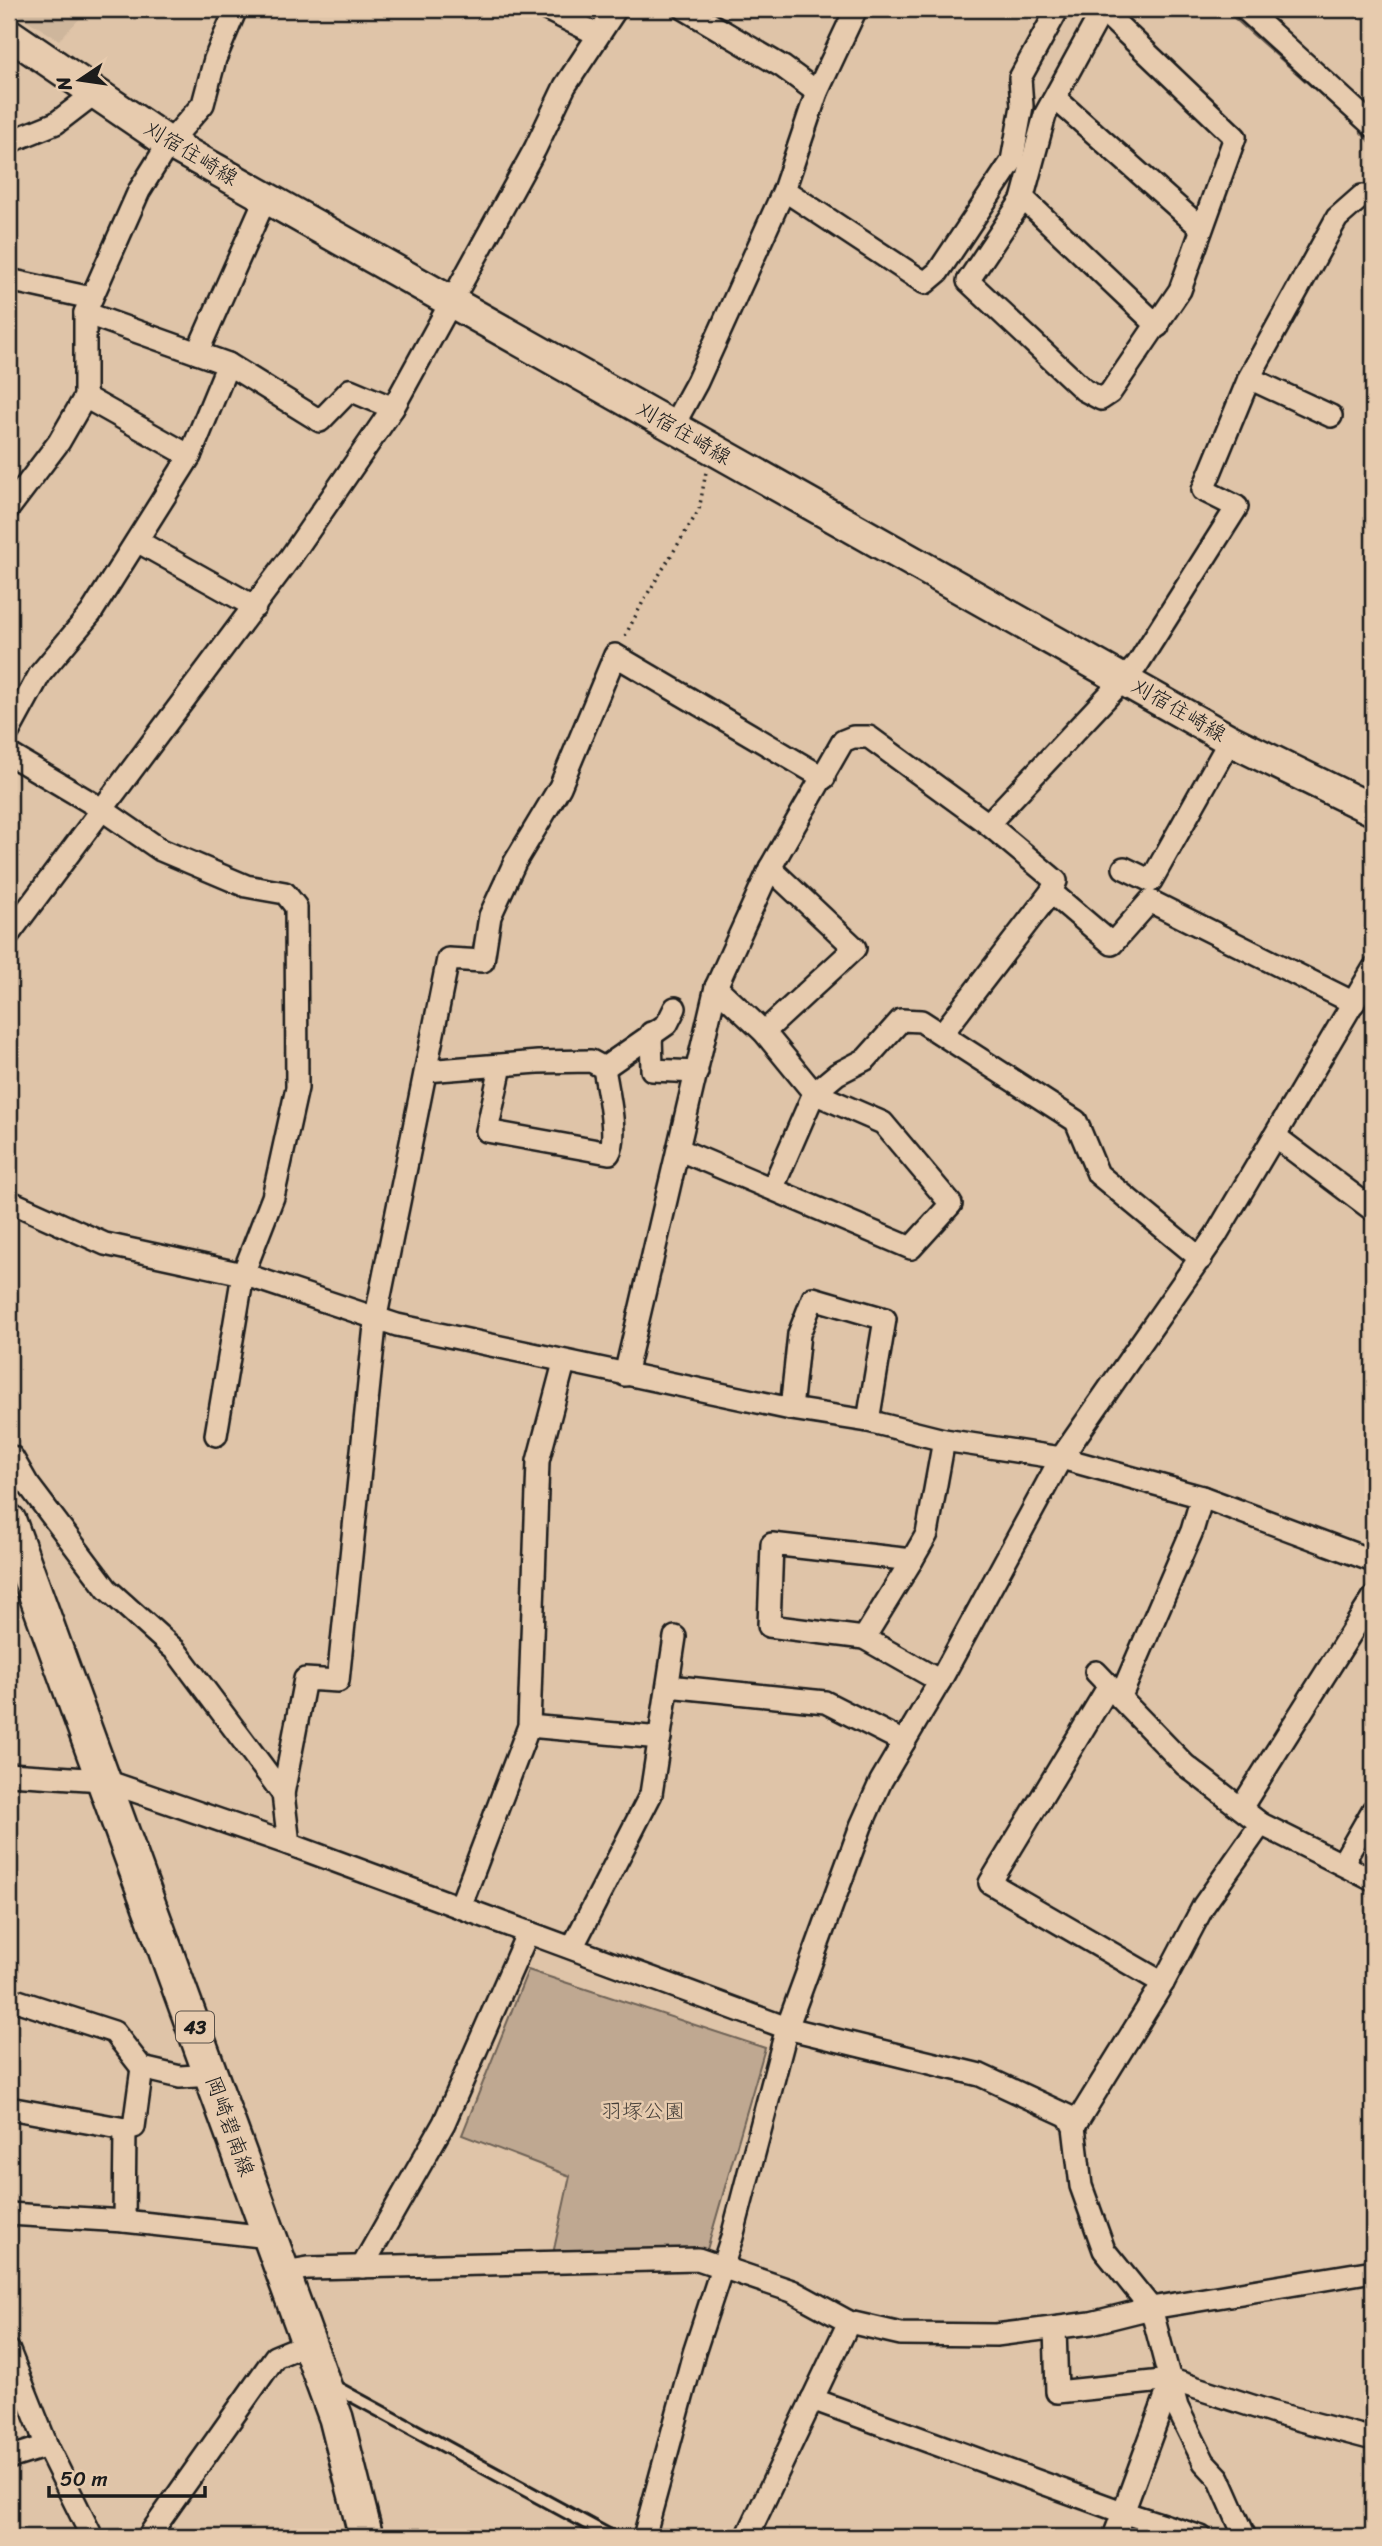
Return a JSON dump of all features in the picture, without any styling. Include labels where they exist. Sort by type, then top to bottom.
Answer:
[{"type":"main road","name":"刈宿住崎線","points":[[9,34],[169,143],[452,299],[716,452],[1230,740],[1373,810]]},
{"type":"main road","name":"岡崎碧南線","points":[[9,1521],[336,2418],[366,2537]]},
{"type":"street","points":[[9,508],[59,442],[85,397],[88,305],[139,191],[169,143],[203,104],[215,59],[236,9]]},
{"type":"street","points":[[546,9],[597,34]]},
{"type":"street","points":[[9,934],[100,808],[254,607],[393,408],[565,86],[616,9]]},
{"type":"street","points":[[685,9],[783,67],[817,92]]},
{"type":"street","points":[[673,426],[698,382],[784,190],[817,92],[856,9]]},
{"type":"street","points":[[784,190],[925,283],[938,272],[1012,161],[1022,106],[1020,78],[1058,9]]},
{"type":"street","points":[[1103,9],[1235,137],[1180,290],[1110,393],[1101,399],[1084,390],[968,281],[1023,198],[1045,114],[1103,9]]},
{"type":"street","points":[[1245,9],[1373,126]]},
{"type":"street","points":[[9,142],[56,123],[95,93]]},
{"type":"street","points":[[1055,98],[1201,228]]},
{"type":"street","points":[[988,824],[1125,679],[1237,507],[1203,490],[1249,377],[1337,218],[1362,197],[1373,196]]},
{"type":"street","points":[[197,353],[266,197]]},
{"type":"street","points":[[1023,198],[1158,326]]},
{"type":"street","points":[[9,280],[88,305],[228,364],[320,421],[351,390],[393,408]]},
{"type":"street","points":[[9,731],[40,674],[91,613],[190,456],[228,364]]},
{"type":"street","points":[[1249,377],[1331,416]]},
{"type":"street","points":[[85,397],[190,456]]},
{"type":"street","points":[[136,541],[254,607]]},
{"type":"street","points":[[289,1844],[283,1794],[305,1679],[338,1681],[376,1316],[448,959],[483,961],[490,916],[515,862],[560,787],[615,655],[824,778]]},
{"type":"street","points":[[625,1375],[716,988],[770,868],[843,741],[853,737],[869,737],[988,824],[1056,881],[1051,892],[942,1034]]},
{"type":"street","points":[[1124,868],[1151,881],[1230,740]]},
{"type":"street","points":[[9,754],[100,808],[161,850],[246,886],[285,894],[296,907],[298,1088],[273,1197],[243,1274],[216,1435]]},
{"type":"street","points":[[764,1032],[855,947],[770,868]]},
{"type":"street","points":[[1051,892],[1112,944],[1150,901],[1354,1003]]},
{"type":"street","points":[[644,2537],[694,2353],[722,2268],[787,2028],[861,1826],[881,1781],[940,1681],[1061,1458],[1200,1259],[1276,1137],[1373,969]]},
{"type":"street","points":[[680,1150],[773,1187],[911,1248],[951,1204],[883,1123],[814,1093],[764,1032],[716,988]]},
{"type":"street","points":[[604,1068],[667,1024],[675,1008]]},
{"type":"street","points":[[773,1187],[814,1093],[837,1074],[866,1059],[901,1020],[921,1021],[1076,1121],[1098,1174],[1200,1259]]},
{"type":"street","points":[[651,1033],[652,1070],[697,1072]]},
{"type":"street","points":[[426,1071],[591,1061],[604,1068]]},
{"type":"street","points":[[501,1066],[487,1131],[609,1153],[612,1147],[611,1118],[604,1068]]},
{"type":"street","points":[[1276,1137],[1373,1209]]},
{"type":"street","points":[[9,1201],[105,1244],[243,1274],[397,1325],[564,1363],[791,1409],[868,1421],[944,1440],[1061,1458],[1202,1497],[1373,1561]]},
{"type":"street","points":[[791,1409],[799,1334],[813,1298],[885,1319],[868,1421]]},
{"type":"street","points":[[460,1907],[529,1726],[538,1461],[564,1363]]},
{"type":"street","points":[[864,1638],[927,1534],[944,1440]]},
{"type":"street","points":[[9,1458],[12,1457],[27,1483],[107,1589],[176,1651],[283,1794]]},
{"type":"street","points":[[1163,1983],[990,1883],[1108,1685],[1192,1531],[1202,1497]]},
{"type":"street","points":[[912,1560],[772,1544],[769,1626],[864,1638],[940,1681]]},
{"type":"street","points":[[1241,1808],[1373,1598]]},
{"type":"street","points":[[572,1948],[651,1794],[676,1637]]},
{"type":"street","points":[[1108,1685],[1185,1765],[1261,1824],[1373,1880]]},
{"type":"street","points":[[668,1686],[825,1702],[904,1742]]},
{"type":"street","points":[[529,1726],[660,1738]]},
{"type":"street","points":[[9,1774],[103,1780],[289,1844],[787,2028],[980,2075],[1068,2116],[1074,2127],[1081,2186],[1104,2250],[1151,2308],[1177,2407],[1204,2462],[1219,2478],[1245,2537]]},
{"type":"street","points":[[1342,1864],[1373,1810]]},
{"type":"street","points":[[1074,2127],[1163,1983],[1204,1905],[1261,1824]]},
{"type":"street","points":[[362,2267],[444,2123],[528,1933]]},
{"type":"street","points":[[9,1998],[114,2032],[142,2068],[180,2077],[212,2074]]},
{"type":"street","points":[[9,2108],[125,2129],[134,2127],[142,2068]]},
{"type":"street","points":[[124,2221],[125,2129]]},
{"type":"street","points":[[9,2215],[124,2221],[269,2237]]},
{"type":"street","points":[[283,2272],[308,2268],[698,2259],[792,2291],[849,2322],[901,2334],[996,2335],[1091,2323],[1151,2308],[1373,2271]]},
{"type":"street","points":[[747,2537],[849,2322]]},
{"type":"street","points":[[1055,2328],[1057,2392],[1172,2380],[1262,2410],[1373,2439]]},
{"type":"street","points":[[148,2537],[275,2357],[309,2343]]},
{"type":"street","points":[[9,2351],[47,2446],[92,2537]]},
{"type":"street","points":[[1114,2537],[1172,2380]]},
{"type":"street","points":[[812,2399],[1125,2513],[1202,2537]]},
{"type":"street","points":[[9,2458],[47,2446]]},
{"type":"lane","points":[[322,2380],[612,2537]]},
{"type":"path","points":[[615,655],[645,598],[699,510],[707,464],[716,452]]},
{"type":"shaded area","points":[[9,9],[89,9],[59,40]]},
{"type":"shaded area","points":[[1224,9],[1235,9],[1373,133],[1373,141]]},
{"type":"green space","name":"羽塚公園","points":[[528,1970],[765,2048],[706,2253],[551,2263],[570,2176],[462,2135]]},
{"type":"waterway","points":[[1363,132],[1373,142]]}]
